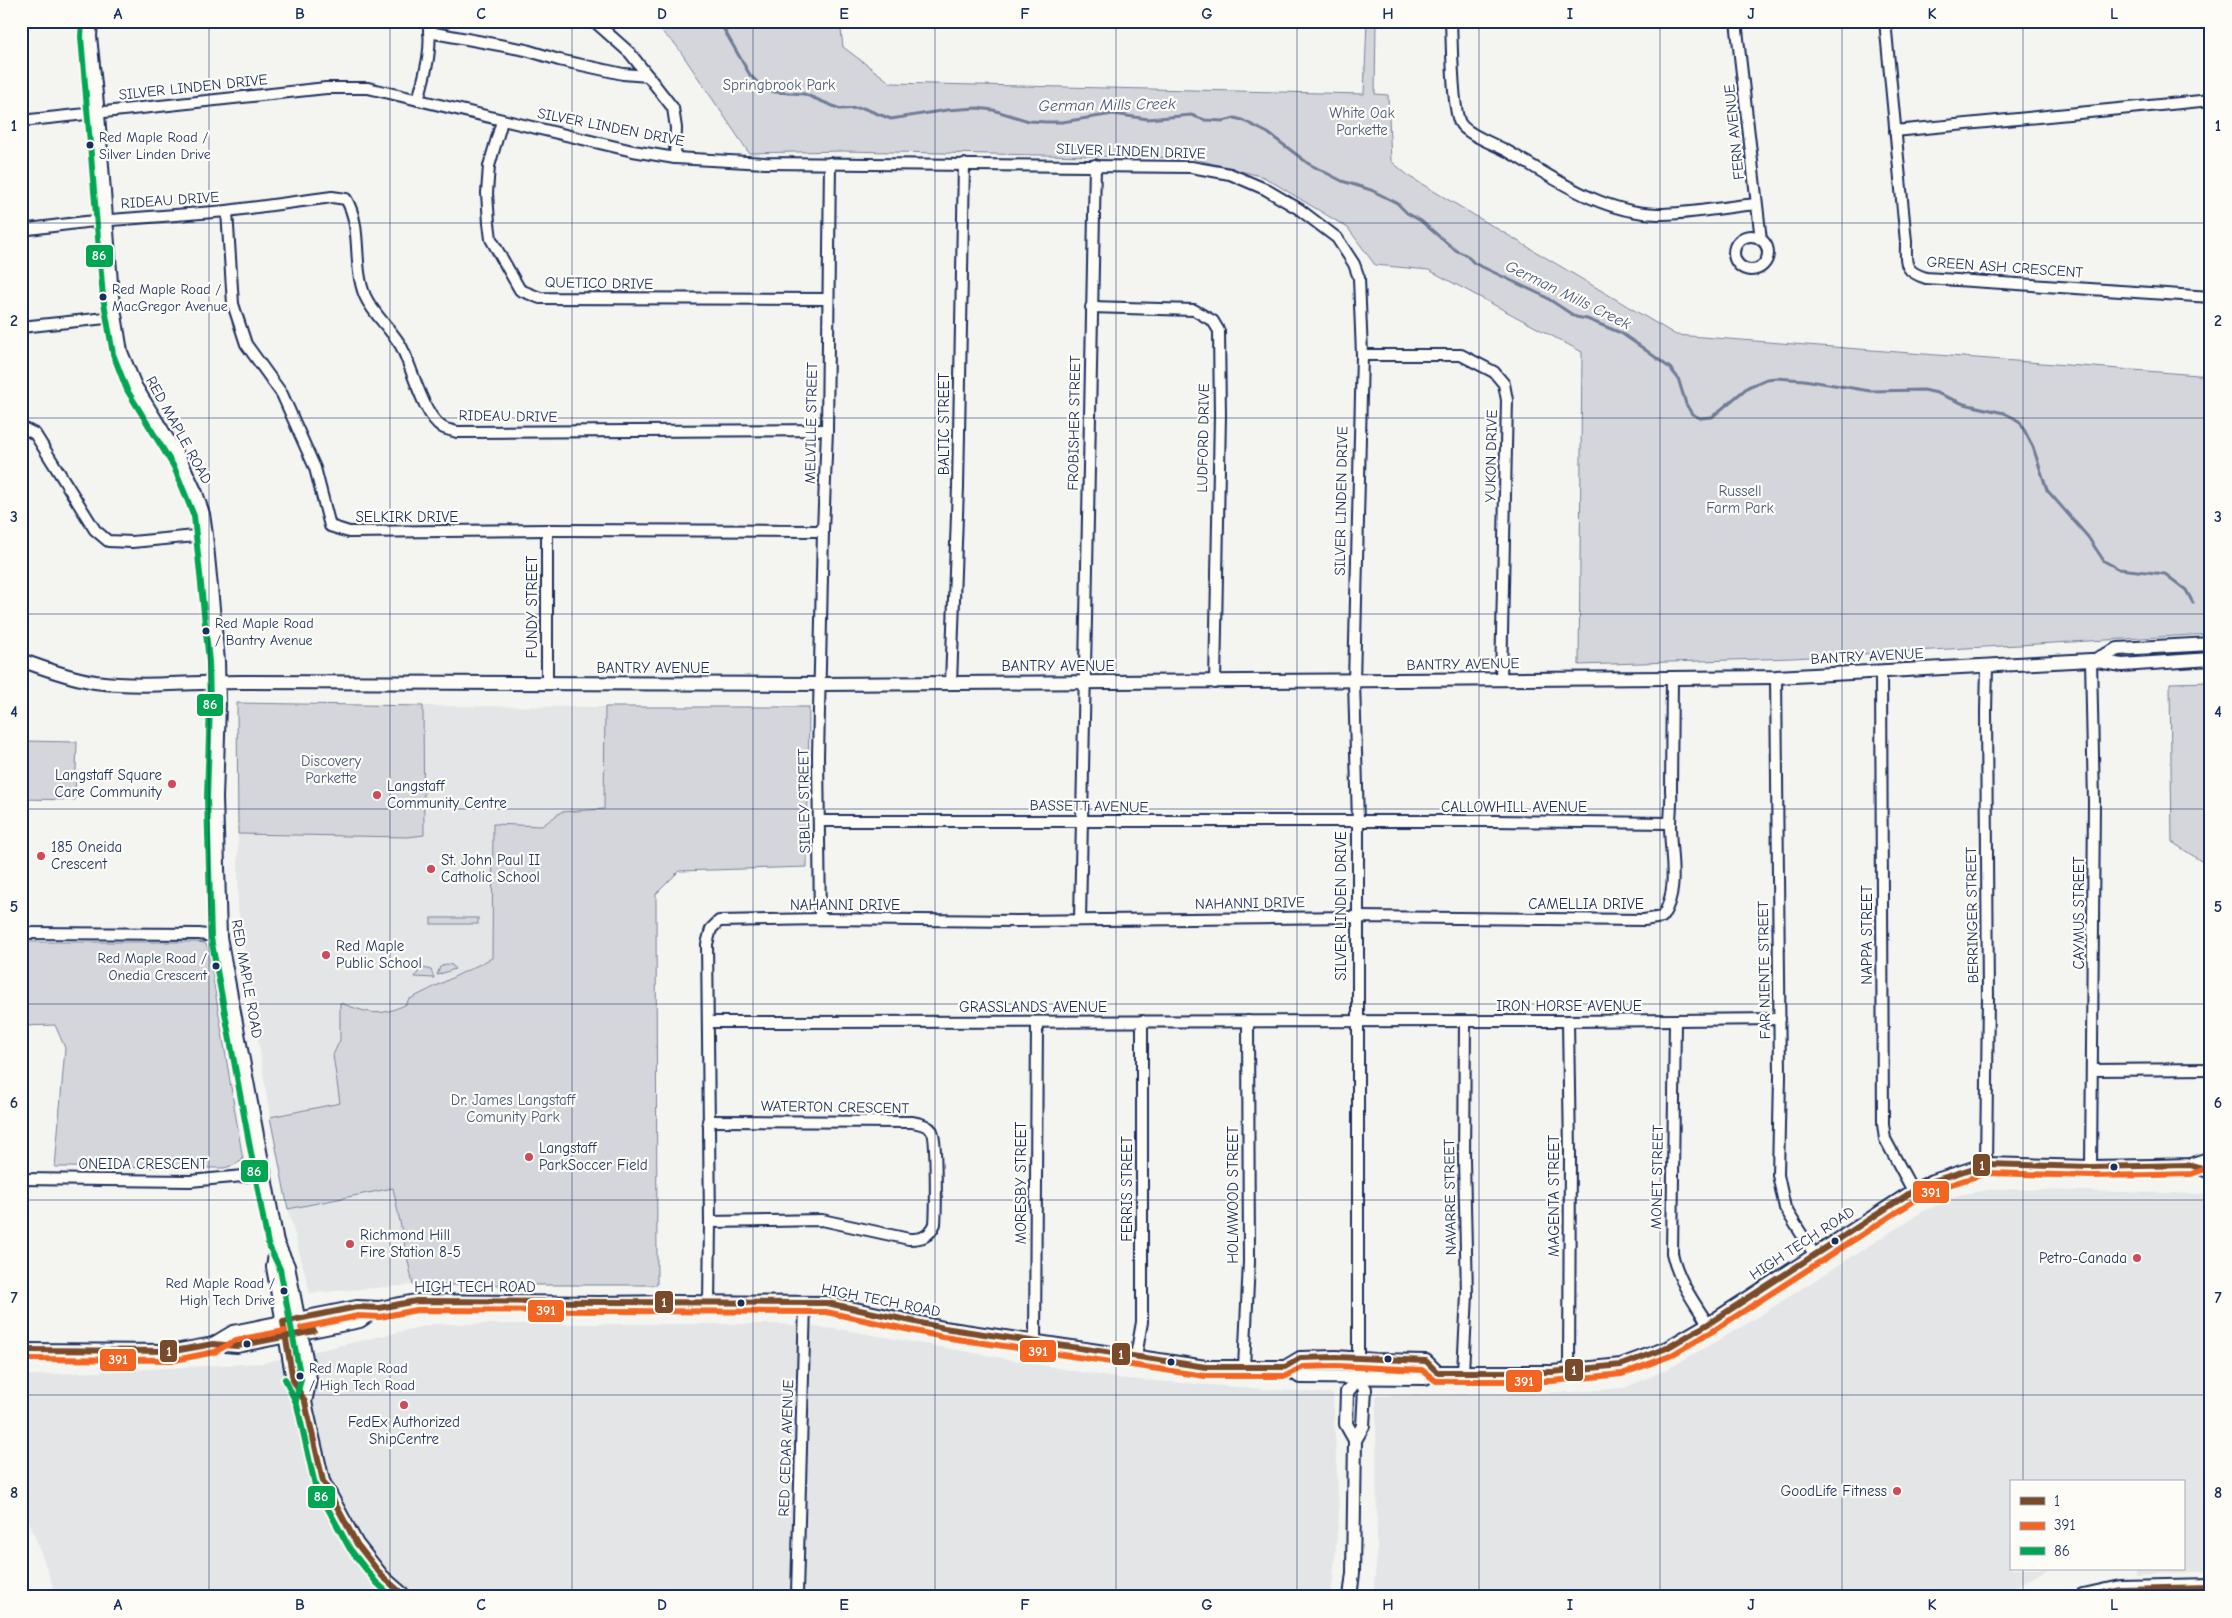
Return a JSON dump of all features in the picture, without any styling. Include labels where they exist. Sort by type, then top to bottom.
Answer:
[{"type":"main road","points":[[2084,1597],[2120,1589],[2211,1587]]},
{"type":"street","name":"RED MAPLE ROAD","points":[[91,21],[90,36],[116,317],[121,352],[135,386],[182,463],[196,493],[203,514],[218,661],[216,798],[220,937],[277,1242],[288,1266],[310,1379],[305,1402]]},
{"type":"street","points":[[418,100],[428,59],[428,21]]},
{"type":"street","points":[[594,21],[630,53],[673,108],[676,117],[677,141],[675,158]]},
{"type":"street","points":[[1451,21],[1456,104],[1461,124],[1470,133],[1490,142],[1576,192],[1626,209],[1657,214],[1756,204]]},
{"type":"street","name":"FERN AVENUE","points":[[1736,21],[1761,240]]},
{"type":"street","name":"GREEN ASH CRESCENT","points":[[1885,21],[1906,242],[1906,264],[1912,274],[1926,278],[2211,297]]},
{"type":"street","points":[[429,32],[526,50],[559,60],[623,74],[648,76]]},
{"type":"street","name":"SILVER LINDEN DRIVE","points":[[21,121],[326,88],[368,88],[633,151],[675,158],[765,163],[1191,167],[1230,174],[1265,189],[1319,223],[1337,238],[1354,264],[1359,278],[1362,355],[1354,682],[1358,822],[1357,1358],[1358,1378],[1365,1390],[1363,1426],[1355,1440],[1353,1573],[1350,1597]]},
{"type":"street","points":[[1895,131],[2211,100]]},
{"type":"street","name":"QUETICO DRIVE","points":[[502,121],[490,166],[487,193],[489,223],[491,239],[520,290],[540,298],[828,299]]},
{"type":"street","name":"MELVILLE STREET","points":[[820,684],[827,430],[830,163]]},
{"type":"street","name":"BALTIC STREET","points":[[952,684],[964,164]]},
{"type":"street","name":"FROBISHER STREET","points":[[1080,920],[1094,165]]},
{"type":"street","name":"RIDEAU DRIVE","points":[[21,230],[107,220],[228,211],[332,197],[346,199],[353,211],[357,266],[366,296],[400,345],[414,375],[425,406],[442,427],[457,432],[827,430]]},
{"type":"street","name":"SELKIRK DRIVE","points":[[228,211],[233,304],[246,344],[282,394],[315,468],[330,526],[349,532],[547,530],[823,531]]},
{"type":"street","name":"LUDFORD DRIVE","points":[[1091,307],[1194,310],[1213,321],[1219,331],[1220,415],[1215,682]]},
{"type":"street","points":[[21,327],[116,317]]},
{"type":"street","name":"YUKON DRIVE","points":[[1362,355],[1461,356],[1494,372],[1504,384],[1507,400],[1507,427],[1501,680]]},
{"type":"street","points":[[21,427],[35,434],[95,530],[108,541],[132,542],[206,535]]},
{"type":"street","name":"FUNDY STREET","points":[[547,530],[547,684]]},
{"type":"street","name":"BANTRY AVENUE","points":[[2094,660],[2118,649],[2211,644]]},
{"type":"street","name":"BANTRY AVENUE","points":[[21,660],[63,675],[95,682],[165,684],[218,682],[952,684],[1776,677],[2094,660],[2122,665],[2211,659]]},
{"type":"street","name":"CAYMUS STREET","points":[[2091,1167],[2094,660]]},
{"type":"street","name":"BERRINGER STREET","points":[[1986,1164],[1988,997],[1986,730],[1988,666]]},
{"type":"street","name":"NAPPA STREET","points":[[1881,671],[1883,1124],[1885,1139],[1913,1191]]},
{"type":"street","name":"FAR NIENTE STREET","points":[[1776,677],[1780,1019],[1778,1175],[1785,1208],[1814,1254]]},
{"type":"street","name":"CAMELLIA DRIVE","points":[[1358,917],[1644,920],[1662,917],[1667,910],[1672,894],[1670,823],[1672,804],[1672,678]]},
{"type":"street","name":"SIBLEY STREET","points":[[820,684],[818,756],[820,918]]},
{"type":"street","name":"BASSETT AVENUE","points":[[820,821],[1358,822]]},
{"type":"street","name":"CALLOWHILL AVENUE","points":[[1358,822],[1670,823]]},
{"type":"street","name":"NAHANNI DRIVE","points":[[709,1303],[708,944],[711,929],[719,921],[820,918],[944,921],[1358,917]]},
{"type":"street","points":[[21,933],[199,934],[220,937]]},
{"type":"street","name":"IRON HORSE AVENUE","points":[[1358,1021],[1568,1022],[1780,1019]]},
{"type":"street","name":"FERRIS STREET","points":[[1136,1356],[1142,1322],[1142,1021]]},
{"type":"street","name":"GRASSLANDS AVENUE","points":[[708,1022],[1358,1021]]},
{"type":"street","name":"MONET STREET","points":[[1676,1021],[1672,1253],[1675,1268],[1682,1282],[1708,1324]]},
{"type":"street","name":"MORESBY STREET","points":[[1035,1343],[1037,1022]]},
{"type":"street","name":"HOLMWOOD STREET","points":[[1244,1368],[1249,1262],[1248,1022]]},
{"type":"street","name":"NAVARRE STREET","points":[[1463,1372],[1467,1295],[1464,1160],[1464,1022]]},
{"type":"street","name":"MAGENTA STREET","points":[[1568,1022],[1570,1154],[1569,1370]]},
{"type":"street","points":[[2092,1070],[2211,1069]]},
{"type":"street","name":"WATERTON CRESCENT","points":[[708,1121],[912,1122],[928,1127],[933,1133],[935,1148],[935,1224],[931,1233],[922,1239],[909,1239],[822,1220],[710,1222]]},
{"type":"street","name":"HIGH TECH ROAD","points":[[1285,1367],[1300,1377],[1425,1378],[1437,1372],[1552,1372],[1621,1365],[1668,1348],[1913,1191],[1933,1181],[1986,1164],[2091,1167],[2190,1165],[2211,1158]]},
{"type":"street","name":"HIGH TECH ROAD","points":[[2190,1165],[2211,1172]]},
{"type":"street","name":"ONEIDA CRESCENT","points":[[21,1178],[190,1181],[264,1174]]},
{"type":"street","name":"RED MAPLE ROAD","points":[[277,1242],[273,1267],[293,1380],[305,1402],[323,1481],[357,1544],[382,1576],[406,1597]]},
{"type":"street","name":"HIGH TECH ROAD","points":[[213,1344],[234,1332],[357,1308],[379,1308],[416,1301],[827,1303],[944,1328],[1035,1343],[1206,1366],[1244,1368],[1285,1367],[1300,1358],[1357,1358],[1426,1361],[1437,1372]]},
{"type":"street","name":"RED CEDAR AVENUE","points":[[797,1593],[805,1303]]},
{"type":"street","name":"HIGH TECH ROAD","points":[[21,1350],[174,1351],[213,1344],[237,1346],[360,1321],[379,1308]]},
{"type":"street","name":"SILVER LINDEN DRIVE","points":[[1355,1440],[1346,1424],[1347,1392],[1358,1378]]},
{"type":"shaded area","points":[[423,706],[605,707],[604,809],[561,812],[542,826],[493,824],[492,958],[408,1000],[407,1004],[390,1012],[372,1014],[340,1004],[340,1040],[333,1055],[340,1103],[270,1117],[238,909],[238,834],[408,837],[424,835]]},
{"type":"shaded area","points":[[393,1188],[413,1285],[310,1293],[288,1209]]},
{"type":"shaded area","points":[[1993,1189],[2211,1194],[2211,1571],[2136,1575],[2136,1570],[2184,1570],[2184,1480],[2010,1480],[2010,1570],[2046,1570],[1998,1597],[1856,1597],[1854,1594],[1853,1597],[1373,1597],[1377,1553],[1376,1396],[1573,1392],[1624,1388],[1664,1371],[1740,1328],[1922,1212],[1959,1195]]},
{"type":"shaded area","points":[[434,1324],[781,1324],[845,1330],[1114,1378],[1333,1394],[1339,1515],[1331,1597],[57,1597],[21,1498],[21,1376],[263,1363]]},
{"type":"green space","name":"Russell Farm Park","points":[[650,21],[840,21],[843,47],[891,83],[1364,94],[1367,21],[1376,21],[1375,94],[1388,95],[1391,161],[1410,177],[1676,335],[2211,376],[2211,634],[1792,658],[1579,665],[1582,352],[1429,270],[1375,265],[1348,228],[1264,177],[1191,158],[842,151],[749,153],[676,45]]},
{"type":"green space","points":[[2211,682],[2211,858],[2204,863],[2172,842],[2170,683]]},
{"type":"green space","name":"Discovery Parkette","points":[[237,703],[423,706],[424,835],[408,837],[238,834]]},
{"type":"green space","name":"Dr. James Langstaff Comunity Park","points":[[605,707],[809,707],[807,867],[679,871],[656,894],[657,1285],[413,1285],[393,1188],[288,1209],[270,1117],[340,1103],[333,1055],[340,1040],[340,1003],[366,1011],[388,1011],[407,1004],[408,1000],[492,958],[493,824],[542,826],[561,812],[604,809]]},
{"type":"green space","points":[[21,741],[77,742],[75,800],[21,799]]},
{"type":"green space","points":[[431,918],[478,918],[478,924],[431,924]]},
{"type":"green space","points":[[21,942],[205,943],[208,948],[243,1160],[224,1168],[55,1167],[65,1048],[55,1025],[21,1026]]},
{"type":"green space","points":[[446,964],[452,965],[455,969],[437,975],[440,967]]},
{"type":"green space","points":[[420,969],[431,970],[434,978],[415,977]]},
{"type":"waterway","name":"German Mills Creek","points":[[719,21],[750,75],[762,87],[775,92],[804,94],[840,109],[863,108],[891,119],[947,110],[977,108],[993,110],[1029,121],[1046,122],[1062,122],[1113,114],[1148,119],[1191,115],[1205,120],[1223,121],[1235,118],[1242,120],[1268,133],[1309,164],[1342,181],[1371,190],[1397,203],[1407,213],[1421,221],[1455,250],[1466,255],[1474,263],[1544,296],[1576,317],[1587,319],[1621,333],[1670,368],[1678,378],[1686,404],[1692,414],[1700,418],[1712,417],[1748,387],[1767,379],[1776,378],[1804,380],[1870,391],[1924,390],[1964,404],[2004,413],[2020,422],[2033,447],[2047,490],[2088,537],[2104,561],[2119,569],[2165,574],[2186,590],[2193,603]]},
{"type":"transit line","name":"86","points":[[82,21],[81,37],[103,297],[113,354],[127,390],[174,467],[194,516],[209,662],[210,704],[207,798],[211,938],[268,1244],[280,1269],[301,1379],[296,1400]]},
{"type":"transit line","name":"1","points":[[406,1597],[382,1576],[357,1544],[323,1481],[305,1402],[293,1380],[283,1322],[357,1307],[379,1308],[416,1301],[827,1303],[944,1328],[1206,1367],[1285,1367],[1300,1358],[1336,1357],[1426,1361],[1437,1372],[1552,1372],[1621,1365],[1667,1348],[1708,1324],[1913,1191],[1933,1181],[1986,1164],[2091,1167],[2190,1165],[2211,1172]]},
{"type":"transit line","name":"391","points":[[301,1328],[358,1316],[380,1317],[417,1310],[826,1312],[943,1337],[1205,1376],[1286,1376],[1303,1367],[1336,1366],[1422,1370],[1436,1381],[1552,1381],[1622,1374],[1670,1356],[1713,1331],[1917,1199],[1936,1189],[1987,1173],[2091,1176],[2191,1174],[2211,1167]]},
{"type":"transit line","name":"391","points":[[21,1359],[175,1360],[215,1352],[236,1340],[285,1331]]},
{"type":"transit line","name":"1","points":[[21,1350],[174,1351],[213,1344],[237,1346],[314,1331]]},
{"type":"transit line","name":"86","points":[[285,1379],[297,1405],[315,1485],[350,1549],[376,1582],[392,1597]]},
{"type":"transit line","name":"1","points":[[2085,1597],[2120,1589],[2211,1587]]},
{"type":"place","name":"Red Maple Road / Silver Linden Drive","points":[[90,145]]},
{"type":"place","name":"Red Maple Road / MacGregor Avenue","points":[[103,297]]},
{"type":"place","name":"Red Maple Road / Bantry Avenue","points":[[206,631]]},
{"type":"place","name":"Langstaff Square Care Community","points":[[172,784]]},
{"type":"place","name":"Langstaff Community Centre","points":[[377,795]]},
{"type":"place","name":"185 Oneida Crescent","points":[[41,856]]},
{"type":"place","name":"St. John Paul II Catholic School","points":[[431,869]]},
{"type":"place","name":"Red Maple Public School","points":[[326,955]]},
{"type":"place","name":"Red Maple Road / Onedia Crescent","points":[[216,966]]},
{"type":"place","name":"Langstaff ParkSoccer Field","points":[[529,1157]]},
{"type":"place","name":"Richmond Hill Fire Station 8-5","points":[[350,1244]]},
{"type":"place","name":"Petro-Canada","points":[[2137,1258]]},
{"type":"place","name":"Red Maple Road / High Tech Drive","points":[[284,1291]]},
{"type":"place","name":"Red Maple Road / High Tech Road","points":[[300,1376]]},
{"type":"place","name":"FedEx Authorized ShipCentre","points":[[404,1405]]},
{"type":"place","name":"GoodLife Fitness","points":[[1897,1491]]},
{"type":"park label","name":"Springbrook Park","points":[[779,85]]},
{"type":"park label","name":"White Oak Parkette","points":[[1362,122]]}]
